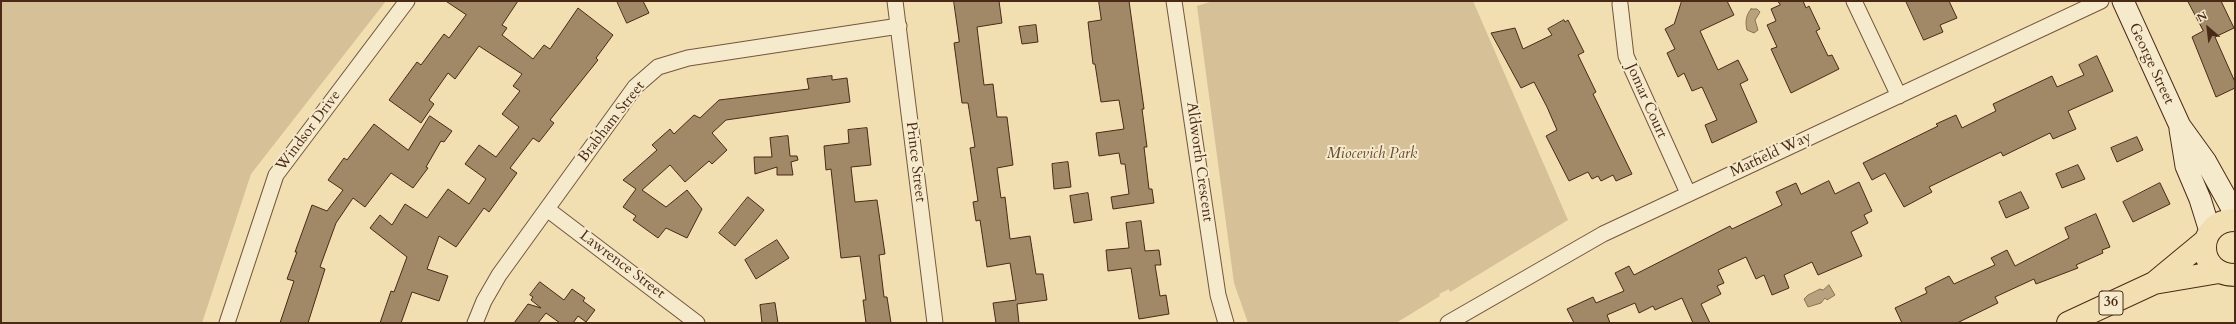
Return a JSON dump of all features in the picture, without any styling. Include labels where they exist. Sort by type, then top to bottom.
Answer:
[{"type":"main road","name":"George Street","points":[[2123,1],[2180,126],[2206,162],[2235,214]]},
{"type":"main road","name":"George Street","points":[[2180,126],[2186,166],[2200,199],[2208,236]]},
{"type":"main road","points":[[2230,276],[2212,266],[2204,249],[2208,236],[2221,223],[2235,220]]},
{"type":"main road","name":"36","points":[[2068,323],[2154,283],[2208,236]]},
{"type":"main road","name":"36","points":[[2154,283],[2230,276]]},
{"type":"street","name":"Windsor Drive","points":[[227,323],[276,175],[406,1]]},
{"type":"street","name":"Prince Street","points":[[895,1],[935,323]]},
{"type":"street","name":"Aldworth Crescent","points":[[1174,1],[1218,295],[1226,323]]},
{"type":"street","points":[[1854,1],[1898,96]]},
{"type":"street","name":"Matfield Way","points":[[1448,323],[1603,234],[2101,1]]},
{"type":"street","name":"Jomar Court","points":[[1620,4],[1626,56],[1688,193]]},
{"type":"street","name":"Brabham Street","points":[[474,323],[498,275],[635,87],[658,67],[688,58],[899,26]]},
{"type":"street","name":"Lawrence Street","points":[[547,209],[697,323]]},
{"type":"green space","points":[[1,1],[386,1],[251,174],[202,323],[1,323]]},
{"type":"green space","name":"Miocevich Park","points":[[1213,1],[1473,1],[1568,220],[1450,292],[1449,289],[1439,294],[1440,296],[1396,323],[1248,323],[1234,283],[1197,6]]},
{"type":"shaded area","points":[[1751,9],[1757,9],[1760,12],[1755,20],[1758,30],[1754,33],[1747,30],[1746,27],[1747,16]]},
{"type":"shaded area","points":[[1829,285],[1835,295],[1827,300],[1825,298],[1821,303],[1808,307],[1804,299],[1808,295],[1820,289],[1823,290]]},
{"type":"building","points":[[446,1],[518,1],[502,25],[507,28],[502,35],[533,59],[544,45],[550,49],[578,8],[613,35],[596,58],[598,60],[550,120],[554,123],[539,142],[533,138],[510,168],[517,173],[489,212],[484,208],[456,247],[439,236],[427,269],[448,276],[439,301],[412,292],[401,323],[380,323],[391,291],[394,292],[407,257],[370,228],[380,215],[392,225],[405,204],[427,218],[448,189],[469,204],[486,179],[465,164],[479,145],[496,157],[519,127],[502,114],[520,91],[513,86],[522,74],[479,46],[455,79],[448,73],[429,100],[434,104],[421,123],[389,100],[417,62],[421,65],[444,34],[449,38],[466,15]]},
{"type":"building","points":[[617,1],[643,1],[649,13],[627,23]]},
{"type":"building","points":[[954,1],[999,1],[1002,23],[977,27],[984,85],[993,84],[997,117],[1007,117],[1013,165],[997,168],[1001,198],[1005,197],[1010,239],[1030,236],[1036,274],[1043,274],[1047,300],[1017,304],[1019,323],[996,323],[993,303],[1016,300],[1010,263],[987,267],[980,220],[976,221],[973,202],[978,201],[970,148],[975,147],[968,103],[962,103],[954,43],[959,42]]},
{"type":"building","points":[[1099,1],[1129,1],[1144,109],[1142,109],[1147,147],[1144,147],[1149,189],[1152,189],[1154,203],[1113,209],[1111,197],[1129,194],[1125,164],[1121,164],[1119,153],[1099,156],[1096,133],[1124,129],[1119,100],[1101,102],[1095,64],[1093,64],[1088,22],[1101,20]]},
{"type":"building","points":[[1682,1],[1727,1],[1734,15],[1700,31],[1718,70],[1738,60],[1748,80],[1740,84],[1757,122],[1712,143],[1705,125],[1717,120],[1702,87],[1692,91],[1684,73],[1678,77],[1667,53],[1675,49],[1665,29],[1674,24]]},
{"type":"building","points":[[1778,1],[1803,1],[1806,8],[1809,6],[1820,29],[1816,31],[1828,56],[1832,55],[1839,69],[1791,93],[1771,49],[1777,47],[1767,25],[1776,21],[1771,9],[1780,5]]},
{"type":"building","points":[[1906,1],[1949,1],[1957,18],[1940,25],[1943,32],[1924,40]]},
{"type":"building","points":[[2188,1],[2221,1],[2234,28],[2215,37],[2235,82],[2235,88],[2216,97],[2192,37],[2203,31]]},
{"type":"building","points":[[1564,20],[1565,22],[1568,20],[1584,52],[1578,55],[1596,92],[1593,94],[1632,174],[1616,181],[1613,175],[1601,181],[1598,176],[1592,179],[1588,172],[1569,181],[1546,136],[1557,130],[1534,82],[1521,88],[1491,33],[1515,28],[1523,49],[1552,35],[1548,29]]},
{"type":"building","points":[[1036,25],[1038,42],[1022,44],[1019,27]]},
{"type":"building","points":[[2097,56],[2113,91],[2068,111],[2076,129],[2053,139],[2050,133],[2003,156],[2001,152],[1929,187],[1932,192],[1904,207],[1885,173],[1872,180],[1863,163],[1938,126],[1936,124],[1956,115],[1962,128],[1996,111],[1993,104],[2052,76],[2057,87],[2084,75],[2079,65]]},
{"type":"building","points":[[832,76],[832,80],[847,78],[850,102],[726,120],[712,133],[727,150],[712,164],[709,161],[685,182],[670,165],[642,190],[666,207],[687,190],[702,209],[687,238],[666,228],[658,238],[633,220],[636,216],[623,207],[636,189],[623,180],[657,150],[652,145],[670,129],[674,134],[694,115],[700,118],[719,100],[809,89],[807,79]]},
{"type":"building","points":[[430,116],[452,131],[444,142],[441,141],[426,167],[428,168],[413,188],[391,173],[365,207],[353,198],[336,223],[320,267],[325,269],[308,323],[280,323],[294,281],[287,279],[312,205],[327,211],[343,190],[328,180],[344,158],[347,160],[374,124],[408,150]]},
{"type":"building","points":[[867,128],[871,165],[851,167],[855,202],[877,200],[885,254],[879,255],[884,297],[887,297],[891,323],[866,323],[863,300],[866,300],[860,256],[841,258],[831,169],[826,170],[824,146],[849,143],[848,130]]},
{"type":"building","points":[[788,136],[790,156],[797,156],[798,160],[791,162],[793,175],[777,175],[777,167],[755,174],[754,157],[772,157],[770,138]]},
{"type":"building","points":[[2137,137],[2143,150],[2117,162],[2111,148]]},
{"type":"building","points":[[1068,162],[1071,187],[1054,189],[1052,164]]},
{"type":"building","points":[[2078,165],[2085,179],[2062,188],[2056,174]]},
{"type":"building","points":[[1829,181],[1835,194],[1859,182],[1872,211],[1864,215],[1868,223],[1851,232],[1862,256],[1818,275],[1812,262],[1784,275],[1789,288],[1772,295],[1764,275],[1756,279],[1746,257],[1718,270],[1724,283],[1717,286],[1721,294],[1701,304],[1710,323],[1693,323],[1682,298],[1655,310],[1653,306],[1639,313],[1635,303],[1607,315],[1610,323],[1574,323],[1567,309],[1593,297],[1596,303],[1624,291],[1615,273],[1629,266],[1634,275],[1730,226],[1732,229],[1782,205],[1776,192],[1796,183],[1801,194]]},
{"type":"building","points":[[2160,183],[2170,204],[2133,222],[2123,202]]},
{"type":"building","points":[[2021,192],[2029,208],[2006,218],[1999,202]]},
{"type":"building","points":[[1088,193],[1092,220],[1074,223],[1070,196]]},
{"type":"building","points":[[748,197],[764,210],[735,246],[719,233]]},
{"type":"building","points":[[2096,214],[2110,247],[2102,250],[2103,253],[2076,265],[2078,268],[2036,284],[2034,279],[1995,297],[1998,303],[1957,323],[1902,323],[1895,308],[1927,293],[1925,288],[1949,276],[1954,284],[1995,265],[1991,258],[2007,250],[2015,266],[2069,238],[2065,228]]},
{"type":"building","points":[[1141,221],[1145,251],[1159,250],[1161,265],[1155,265],[1160,296],[1166,295],[1169,314],[1139,319],[1131,268],[1108,271],[1106,250],[1129,248],[1126,223]]},
{"type":"building","points":[[777,240],[789,258],[756,279],[745,260]]},
{"type":"building","points":[[540,282],[564,300],[572,289],[585,298],[583,301],[595,310],[586,322],[578,316],[573,323],[560,323],[546,313],[538,323],[514,323],[528,304],[541,308],[531,300],[533,297],[530,295]]},
{"type":"building","points":[[775,303],[778,323],[762,323],[760,305]]}]
